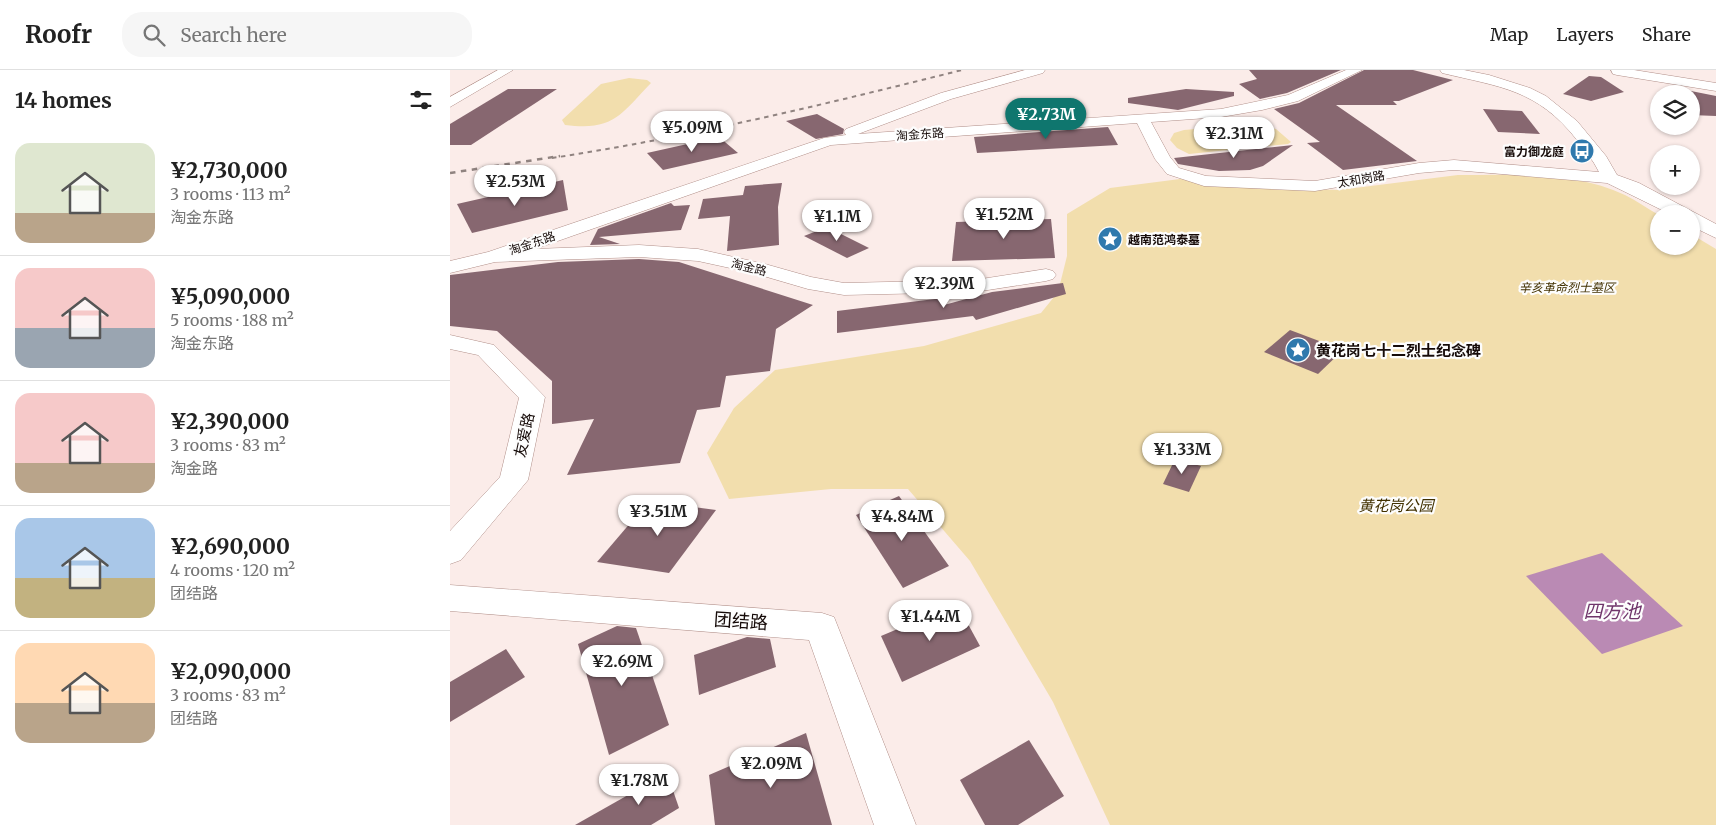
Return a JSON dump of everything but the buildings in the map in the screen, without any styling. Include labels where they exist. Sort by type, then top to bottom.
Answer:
[{"type":"street","points":[[450,103],[507,70]]},
{"type":"street","points":[[829,141],[946,96],[1039,70]]},
{"type":"street","name":"淘金东路","points":[[494,256],[829,141],[1221,113],[1262,106],[1293,98],[1356,70]]},
{"type":"street","points":[[1446,70],[1520,88],[1545,99],[1562,111],[1578,130],[1607,170],[1610,178]]},
{"type":"street","points":[[1617,71],[1654,74],[1716,86]]},
{"type":"street","name":"太和岗路","points":[[1142,120],[1163,159],[1173,171],[1204,181],[1255,185],[1316,186],[1419,168],[1454,166],[1610,178],[1633,187],[1667,205]]},
{"type":"street","points":[[1700,223],[1716,232]]},
{"type":"street","name":"淘金路","points":[[450,267],[494,256],[666,252],[713,258],[808,283],[844,288],[975,286],[1046,275]]},
{"type":"street","name":"友爱路","points":[[450,342],[486,350],[532,397],[514,480],[450,552]]},
{"type":"street","name":"团结路","points":[[450,598],[822,627],[895,825]]},
{"type":"green space","points":[[629,78],[647,80],[651,83],[615,118],[606,123],[595,125],[565,125],[562,120],[601,84]]},
{"type":"green space","points":[[1251,124],[1276,129],[1291,142],[1288,144],[1189,154],[1177,148],[1170,140],[1174,133],[1184,130]]},
{"type":"green space","name":"黄花岗公园","points":[[1458,175],[1521,175],[1564,178],[1605,187],[1625,195],[1650,210],[1650,255],[1700,255],[1700,239],[1716,249],[1716,825],[1110,825],[1053,702],[970,561],[908,489],[831,489],[729,499],[707,453],[734,408],[775,370],[924,346],[1041,313],[1058,292],[1067,256],[1067,214],[1110,188],[1180,179],[1246,187],[1339,190]]},
{"type":"water","name":"四方池","points":[[1602,553],[1683,626],[1602,654],[1526,576]]},
{"type":"railway","points":[[552,158],[707,130],[962,70]]},
{"type":"railway","points":[[450,173],[560,156]]},
{"type":"place","name":"富力御龙庭","points":[[1582,151]]},
{"type":"place","name":"越南范鸿泰墓","points":[[1110,239]]},
{"type":"place","name":"黄花岗七十二烈士纪念碑","points":[[1298,350]]},
{"type":"park label","name":"辛亥革命烈士墓区","points":[[1567,287]]}]
